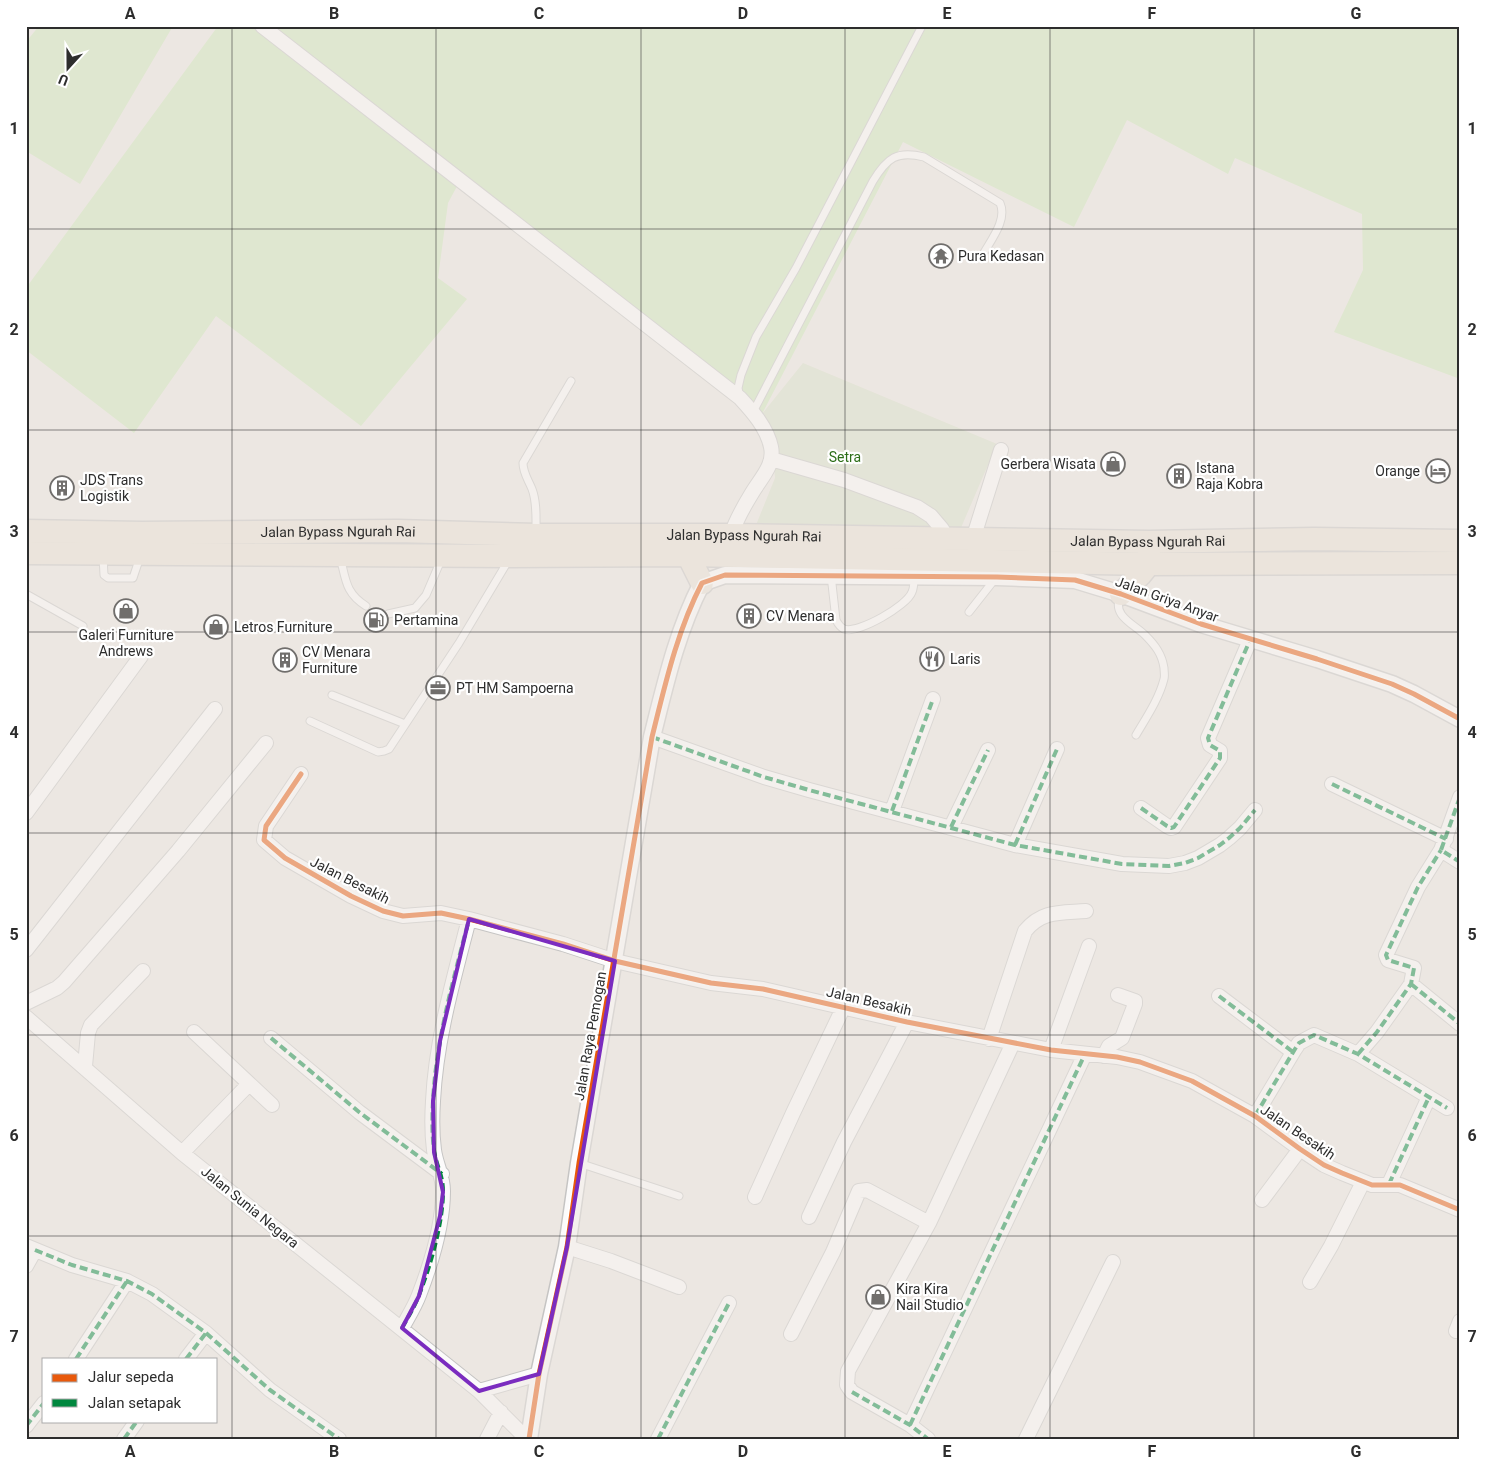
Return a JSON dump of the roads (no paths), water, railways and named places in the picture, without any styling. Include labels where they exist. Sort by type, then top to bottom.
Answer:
[{"type":"highway","name":"Jalan Bypass Ngurah Rai","points":[[26,531],[142,543],[339,555],[1149,553],[1314,540],[1460,541]]},
{"type":"highway","name":"Jalan Bypass Ngurah Rai","points":[[26,554],[103,553],[142,543],[398,532],[947,539],[1314,562],[1460,564]]},
{"type":"highway","points":[[1314,540],[1314,562]]},
{"type":"highway","points":[[1121,594],[1140,575],[1149,553]]},
{"type":"highway","points":[[688,555],[702,583]]},
{"type":"street","points":[[262,26],[740,398],[753,412],[771,446],[771,459],[764,476],[739,516],[731,535]]},
{"type":"street","points":[[973,540],[1001,450]]},
{"type":"street","points":[[771,459],[895,497],[931,516],[942,529],[947,539]]},
{"type":"street","name":"Jalan Griya Anyar","points":[[702,583],[725,575],[997,577],[1075,580],[1121,594],[1201,624],[1392,684],[1460,720]]},
{"type":"street","name":"Jalan Raya Pemogan","points":[[528,1439],[539,1374],[567,1247],[579,1163],[652,737],[669,669],[691,604],[702,583]]},
{"type":"street","points":[[1141,808],[1167,826],[1174,827],[1220,758],[1220,751],[1210,745],[1208,738],[1250,640]]},
{"type":"street","points":[[26,813],[141,656]]},
{"type":"street","points":[[892,811],[933,698]]},
{"type":"street","points":[[26,950],[215,709]]},
{"type":"street","points":[[652,737],[764,777],[1015,845],[1122,864],[1169,866],[1198,858],[1220,845],[1240,828],[1255,810]]},
{"type":"street","points":[[26,1003],[57,988],[64,982],[178,851],[266,743]]},
{"type":"street","points":[[1015,845],[1057,749]]},
{"type":"street","points":[[951,827],[988,750]]},
{"type":"street","name":"Jalan Besakih","points":[[301,774],[266,826],[264,840],[284,858],[351,896],[383,911],[403,916],[441,913],[469,918],[563,944],[615,961],[711,983],[763,989],[989,1039],[1051,1050],[1140,1062],[1192,1080],[1255,1116],[1324,1165],[1377,1186],[1389,1184],[1405,1187],[1460,1210]]},
{"type":"street","points":[[1332,784],[1444,844],[1460,862]]},
{"type":"street","points":[[1358,1054],[1377,1032],[1413,978],[1412,967],[1388,960],[1386,955],[1418,887],[1444,844],[1460,797]]},
{"type":"street","points":[[989,1039],[1025,931],[1038,918],[1046,915],[1086,911]]},
{"type":"street","points":[[402,1328],[419,1296],[432,1256],[440,1216],[443,1192],[442,1174],[434,1152],[432,1126],[436,1072],[453,981],[469,918]]},
{"type":"street","points":[[1051,1050],[1089,946]]},
{"type":"street","points":[[85,1066],[88,1033],[91,1025],[143,971]]},
{"type":"street","points":[[1413,978],[1460,1024]]},
{"type":"street","points":[[1104,1056],[1109,1046],[1122,1038],[1135,1004],[1135,1000],[1118,995]]},
{"type":"street","points":[[1219,996],[1293,1052]]},
{"type":"street","points":[[755,1197],[844,1006]]},
{"type":"street","name":"Jalan Sunia Negara","points":[[28,1022],[85,1066],[182,1153],[480,1391],[528,1439]]},
{"type":"street","points":[[809,1217],[844,1142],[907,1022]]},
{"type":"street","points":[[194,1032],[272,1105]]},
{"type":"street","points":[[1255,1116],[1299,1043],[1314,1034],[1358,1054],[1447,1108]]},
{"type":"street","points":[[272,1038],[359,1112],[442,1174]]},
{"type":"street","points":[[925,1438],[910,1425],[852,1392],[848,1388],[846,1380],[848,1371],[929,1223],[1013,1043]]},
{"type":"street","points":[[910,1425],[1085,1054]]},
{"type":"street","points":[[182,1153],[249,1084]]},
{"type":"street","points":[[1389,1184],[1429,1097]]},
{"type":"street","points":[[1262,1200],[1300,1149]]},
{"type":"street","points":[[1310,1282],[1331,1246],[1363,1182]]},
{"type":"street","points":[[791,1334],[833,1252],[859,1191],[866,1190],[929,1223]]},
{"type":"street","points":[[567,1247],[611,1260],[679,1287]]},
{"type":"street","points":[[26,1266],[31,1248],[72,1265],[127,1281],[152,1294],[206,1333],[270,1390],[339,1439]]},
{"type":"street","points":[[1026,1439],[1113,1262]]},
{"type":"street","points":[[77,1358],[127,1281]]},
{"type":"street","points":[[658,1439],[729,1303]]},
{"type":"street","points":[[187,1358],[206,1333]]},
{"type":"street","points":[[480,1391],[539,1374]]},
{"type":"street","points":[[26,1426],[42,1406]]},
{"type":"street","points":[[487,1439],[501,1412]]},
{"type":"street","points":[[124,1439],[136,1422]]},
{"type":"lane","points":[[740,398],[738,388],[741,375],[756,337],[796,268],[922,26]]},
{"type":"lane","points":[[753,412],[873,180],[887,162],[897,155],[912,154],[924,158],[1000,203],[1003,210],[1002,218],[981,258]]},
{"type":"lane","points":[[537,535],[535,502],[532,489],[523,470],[523,463],[571,381]]},
{"type":"lane","points":[[339,555],[349,589],[355,599],[366,606]]},
{"type":"lane","points":[[388,614],[414,608],[420,602],[433,581],[443,555]]},
{"type":"lane","points":[[310,721],[378,752],[389,748],[459,643],[511,556]]},
{"type":"lane","points":[[831,575],[836,620],[840,626],[850,630],[870,624],[898,608],[912,593],[914,576]]},
{"type":"lane","points":[[969,612],[997,577]]},
{"type":"lane","points":[[26,594],[83,626]]},
{"type":"lane","points":[[1121,594],[1118,600],[1118,610],[1124,618],[1144,633],[1159,651],[1164,665],[1165,678],[1152,708],[1136,735]]},
{"type":"lane","points":[[332,695],[405,724]]},
{"type":"lane","points":[[579,1163],[679,1196]]},
{"type":"place","name":"Pura Kedasan","points":[[941,256]]},
{"type":"place","name":"Gerbera Wisata","points":[[1113,464]]},
{"type":"place","name":"Orange","points":[[1438,471]]},
{"type":"place","name":"Istana Raja Kobra","points":[[1179,476]]},
{"type":"place","name":"JDS Trans Logistik","points":[[62,488]]},
{"type":"place","name":"Galeri Furniture Andrews","points":[[126,611]]},
{"type":"place","name":"CV Menara","points":[[749,616]]},
{"type":"place","name":"Pertamina","points":[[376,620]]},
{"type":"place","name":"Letros Furniture","points":[[216,627]]},
{"type":"place","name":"Laris","points":[[932,659]]},
{"type":"place","name":"CV Menara Furniture","points":[[285,660]]},
{"type":"place","name":"PT HM Sampoerna","points":[[438,688]]},
{"type":"place","name":"Kira Kira Nail Studio","points":[[878,1297]]},
{"type":"park label","name":"Setra","points":[[845,457]]}]
